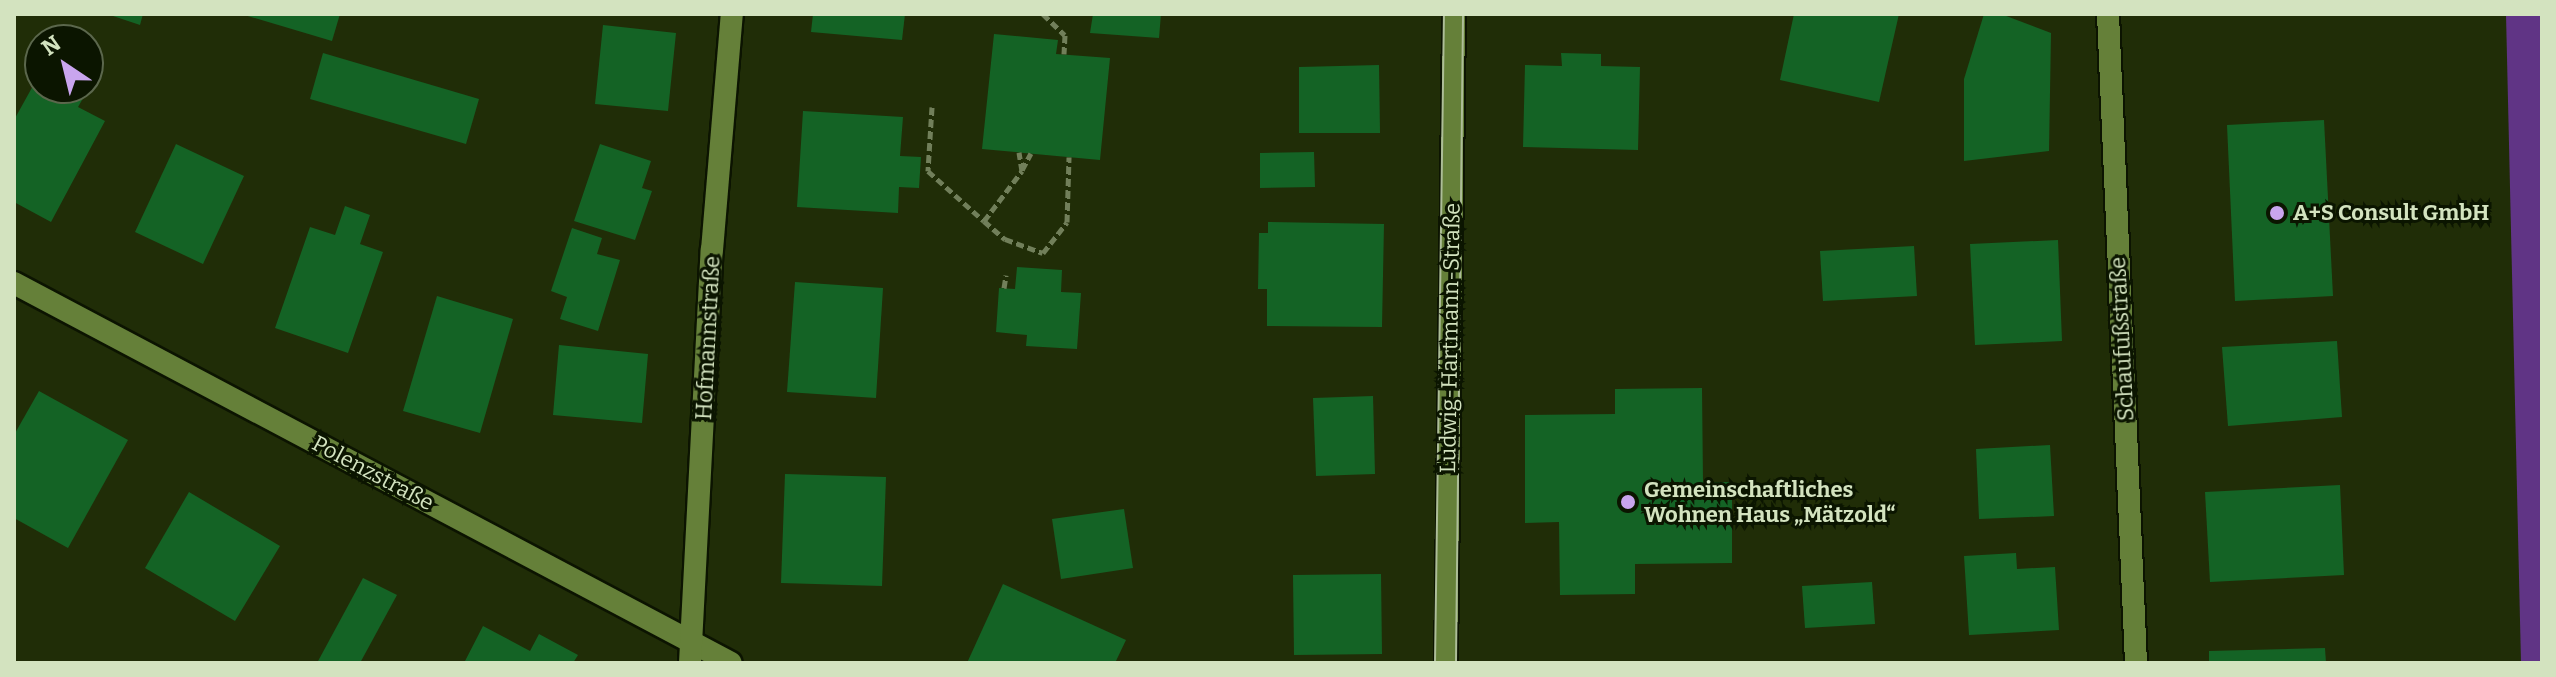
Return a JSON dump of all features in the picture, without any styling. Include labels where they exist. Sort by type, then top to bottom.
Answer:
[{"type":"street","name":"Hofmannstraße","points":[[692,653],[712,250],[732,14]]},
{"type":"street","name":"Ludwig-Hartmann-Straße","points":[[1446,663],[1454,14]]},
{"type":"street","name":"Schaufußstraße","points":[[2108,14],[2136,663]]},
{"type":"street","name":"Polenzstraße","points":[[14,283],[692,653],[731,663]]},
{"type":"path","points":[[1043,14],[1065,35],[1064,54]]},
{"type":"path","points":[[932,107],[928,171],[1005,239],[1043,253],[1067,222],[1069,157]]},
{"type":"path","points":[[1019,152],[1022,171]]},
{"type":"path","points":[[984,221],[1022,171],[1031,153]]},
{"type":"path","points":[[1004,288],[1006,275]]},
{"type":"shaded area","points":[[2506,14],[2542,14],[2542,663],[2521,663]]},
{"type":"building","points":[[107,14],[143,14],[140,25]]},
{"type":"building","points":[[241,14],[340,14],[332,41]]},
{"type":"building","points":[[813,14],[905,14],[902,40],[811,32]]},
{"type":"building","points":[[1093,14],[1161,14],[1159,38],[1090,33]]},
{"type":"building","points":[[1794,14],[1899,14],[1879,102],[1780,80]]},
{"type":"building","points":[[1984,14],[2001,14],[2051,33],[2049,151],[1964,161],[1964,79]]},
{"type":"building","points":[[603,25],[676,33],[668,111],[595,104]]},
{"type":"building","points":[[994,34],[1058,40],[1056,54],[1110,58],[1100,160],[982,149]]},
{"type":"building","points":[[323,53],[479,99],[466,144],[310,99]]},
{"type":"building","points":[[1561,53],[1601,54],[1601,66],[1640,67],[1638,150],[1523,147],[1525,65],[1562,66]]},
{"type":"building","points":[[1379,65],[1380,133],[1299,133],[1299,67]]},
{"type":"building","points":[[24,102],[80,104],[78,107],[105,121],[51,222],[14,202],[14,120]]},
{"type":"building","points":[[803,111],[903,117],[900,156],[921,157],[919,188],[899,187],[898,213],[797,207]]},
{"type":"building","points":[[2324,120],[2333,296],[2235,301],[2227,125]]},
{"type":"building","points":[[176,144],[244,176],[203,264],[135,232]]},
{"type":"building","points":[[600,144],[651,161],[642,188],[652,191],[635,240],[574,221]]},
{"type":"building","points":[[1314,152],[1315,187],[1260,188],[1260,153]]},
{"type":"building","points":[[345,206],[370,215],[360,244],[383,252],[348,353],[275,328],[310,227],[335,235]]},
{"type":"building","points":[[1268,222],[1384,224],[1382,327],[1267,326],[1267,289],[1258,289],[1259,233],[1268,233]]},
{"type":"building","points":[[572,228],[602,238],[597,254],[620,260],[598,331],[560,319],[567,297],[551,291]]},
{"type":"building","points":[[2058,240],[2062,341],[1975,345],[1970,244]]},
{"type":"building","points":[[1914,246],[1917,296],[1823,301],[1820,251]]},
{"type":"building","points":[[1017,267],[1062,270],[1061,292],[1081,293],[1077,349],[1026,346],[1027,335],[996,332],[999,288],[1015,289]]},
{"type":"building","points":[[795,282],[883,288],[876,398],[787,392]]},
{"type":"building","points":[[437,296],[513,319],[480,433],[403,411]]},
{"type":"building","points":[[2337,341],[2342,417],[2228,426],[2222,347]]},
{"type":"building","points":[[559,345],[648,354],[642,423],[553,415]]},
{"type":"building","name":"Gemeinschaftliches Wohnen Haus „Mätzold“","points":[[1702,388],[1703,482],[1732,482],[1732,563],[1635,564],[1635,594],[1560,595],[1559,522],[1525,523],[1525,415],[1615,414],[1615,389]]},
{"type":"building","points":[[39,391],[128,440],[68,548],[14,518],[14,435]]},
{"type":"building","points":[[1373,396],[1375,474],[1316,476],[1313,398]]},
{"type":"building","points":[[2050,445],[2054,516],[1979,519],[1976,449]]},
{"type":"building","points":[[785,474],[886,477],[882,586],[781,583]]},
{"type":"building","points":[[2340,485],[2344,575],[2210,582],[2205,492]]},
{"type":"building","points":[[189,492],[280,546],[235,621],[145,568]]},
{"type":"building","points":[[1124,509],[1133,568],[1061,579],[1052,519]]},
{"type":"building","points":[[2016,553],[2017,569],[2055,567],[2059,630],[1969,635],[1964,556]]},
{"type":"building","points":[[1381,574],[1382,654],[1294,655],[1293,575]]},
{"type":"building","points":[[363,578],[397,595],[360,663],[317,663]]},
{"type":"building","points":[[1872,582],[1875,624],[1805,628],[1802,586]]},
{"type":"building","points":[[1003,584],[1126,640],[1115,663],[967,663]]},
{"type":"building","points":[[483,626],[530,651],[539,634],[578,655],[573,663],[464,663]]},
{"type":"building","points":[[2325,648],[2326,663],[2209,663],[2209,651]]},
{"type":"tram line","points":[[1435,663],[1444,14]]},
{"type":"tram line","points":[[1456,663],[1463,14]]},
{"type":"place","name":"A+S Consult GmbH","points":[[2277,213]]},
{"type":"place","name":"Gemeinschaftliches Wohnen Haus „Mätzold“","points":[[1628,502]]}]
